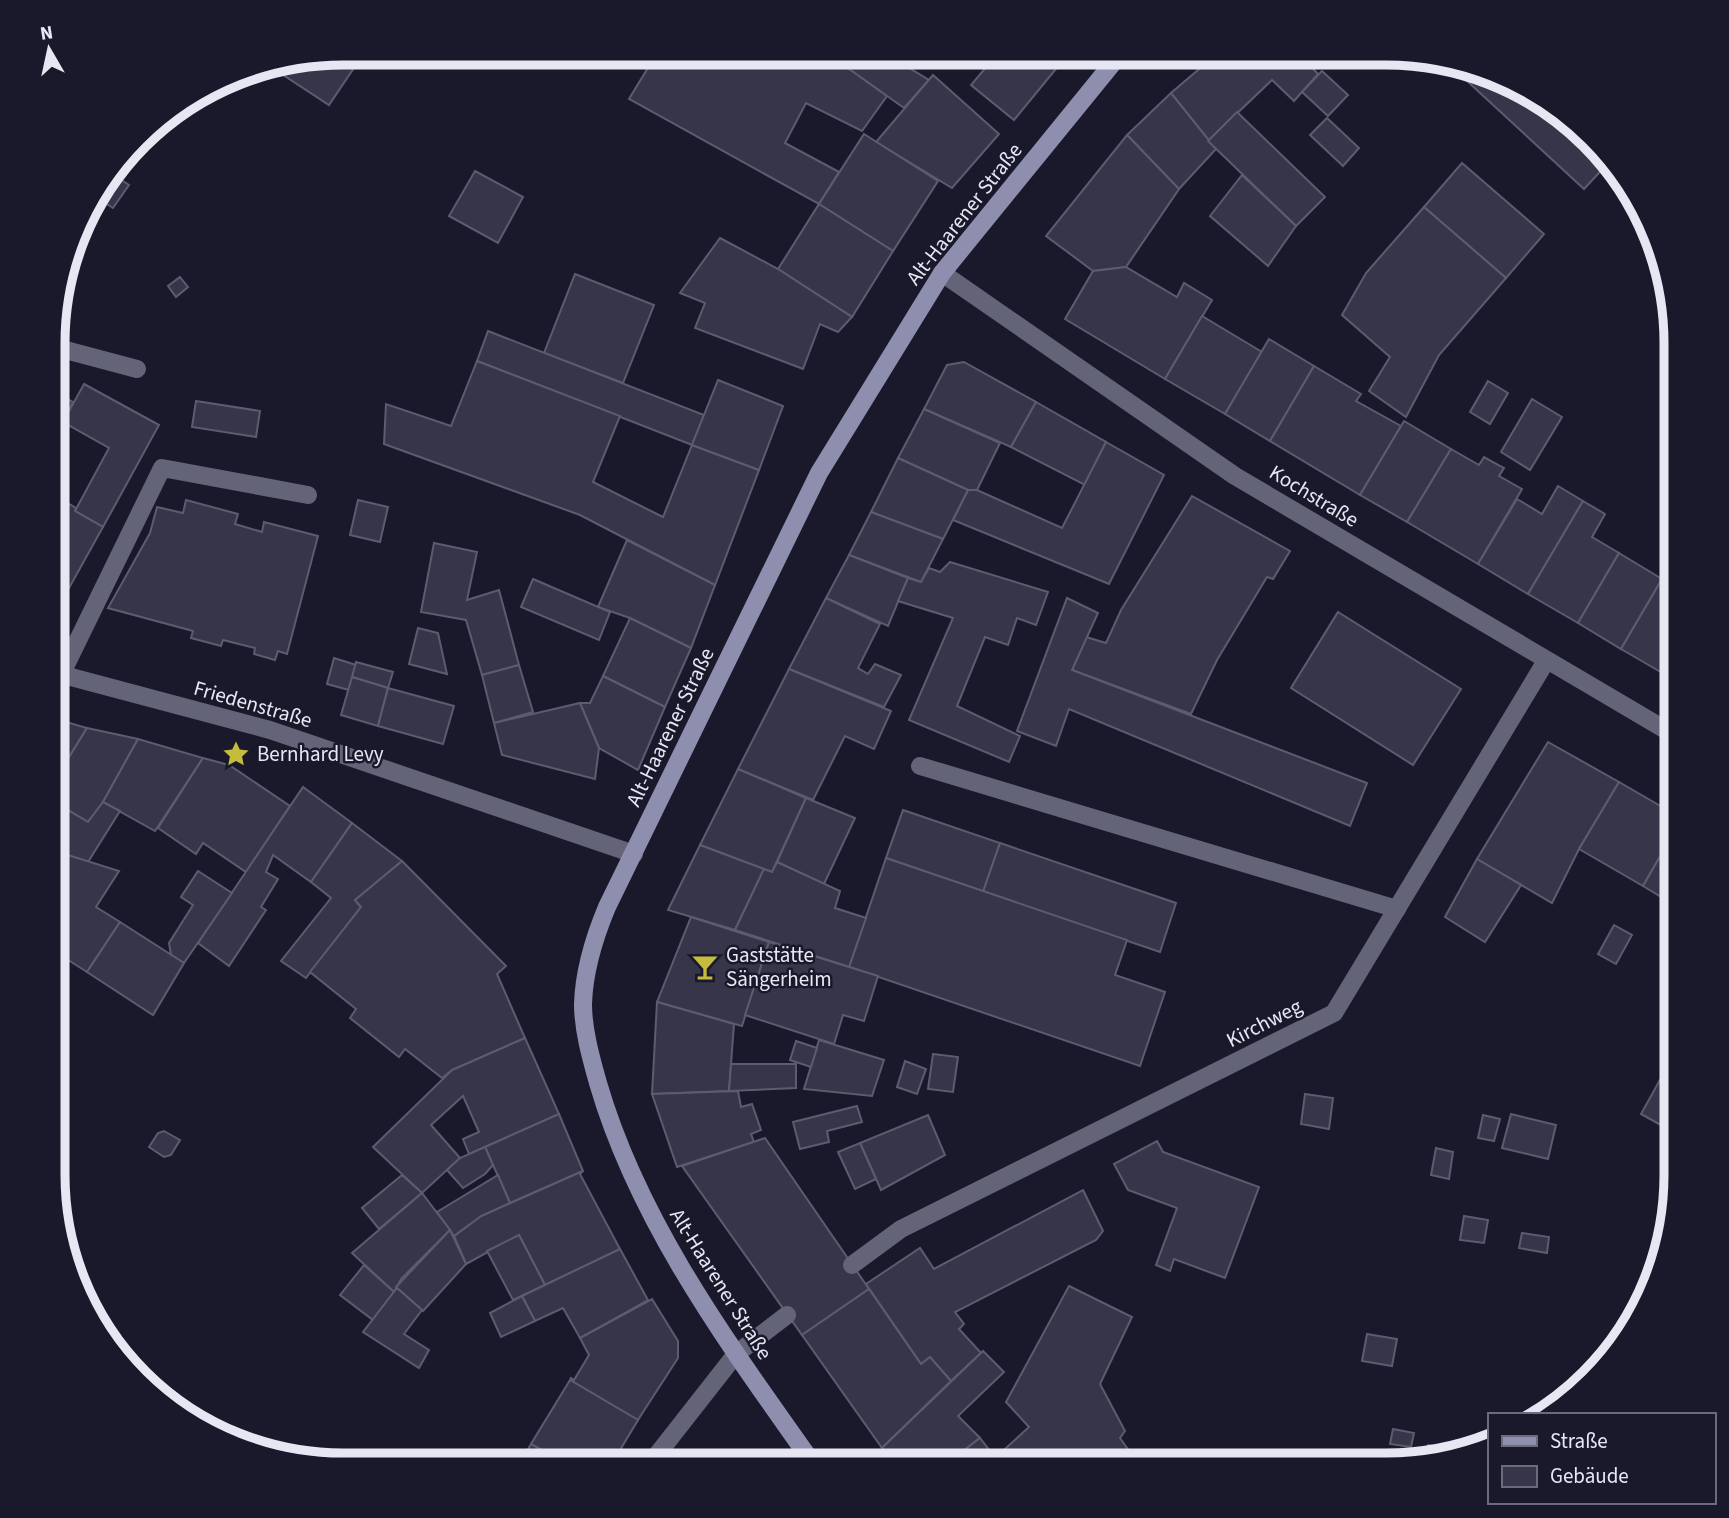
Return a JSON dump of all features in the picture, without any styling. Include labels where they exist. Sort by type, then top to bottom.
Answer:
[{"type":"main road","name":"Alt-Haarener Straße","points":[[806,1453],[736,1354],[652,1217],[608,1118],[591,1059],[583,1007],[589,958],[596,933],[819,473],[942,273],[1111,65]]},
{"type":"street","name":"Kochstraße","points":[[942,273],[1235,476],[1664,729]]},
{"type":"street","points":[[65,350],[137,369]]},
{"type":"street","points":[[65,662],[162,468],[307,495]]},
{"type":"street","name":"Kirchweg","points":[[852,1265],[901,1229],[1334,1013],[1546,661]]},
{"type":"street","name":"Friedenstraße","points":[[65,676],[270,730],[634,854]]},
{"type":"street","points":[[920,766],[1397,909]]},
{"type":"street","points":[[658,1453],[736,1354],[787,1314]]},
{"type":"building","points":[[324,65],[356,65],[329,105],[279,72]]},
{"type":"building","points":[[650,65],[844,65],[887,96],[862,131],[806,103],[785,143],[839,172],[819,204],[629,99]]},
{"type":"building","points":[[844,65],[907,65],[929,80],[904,108]]},
{"type":"building","points":[[988,65],[1059,65],[1014,120],[971,85]]},
{"type":"building","points":[[1204,65],[1310,65],[1318,74],[1294,101],[1272,80],[1208,141],[1171,93]]},
{"type":"building","points":[[1322,71],[1348,95],[1328,116],[1302,92]]},
{"type":"building","points":[[933,75],[999,134],[952,188],[876,142]]},
{"type":"building","points":[[1470,77],[1493,86],[1541,112],[1570,134],[1603,168],[1584,189],[1467,81]]},
{"type":"building","points":[[1171,93],[1216,149],[1179,189],[1127,135]]},
{"type":"building","points":[[1237,112],[1325,197],[1296,226],[1208,141]]},
{"type":"building","points":[[1327,118],[1359,148],[1343,166],[1310,135]]},
{"type":"building","points":[[864,134],[938,181],[893,251],[819,204]]},
{"type":"building","points":[[1127,135],[1179,189],[1126,267],[1093,271],[1046,236]]},
{"type":"building","points":[[1462,163],[1544,234],[1506,278],[1424,207]]},
{"type":"building","points":[[475,171],[523,197],[498,243],[449,216]]},
{"type":"building","points":[[1242,175],[1296,226],[1268,266],[1210,216]]},
{"type":"building","points":[[119,178],[129,185],[113,208],[103,202]]},
{"type":"building","points":[[819,204],[893,251],[852,317],[778,269]]},
{"type":"building","points":[[1424,207],[1506,278],[1439,355],[1406,417],[1369,391],[1390,357],[1342,315],[1366,273]]},
{"type":"building","points":[[720,238],[778,269],[852,317],[838,332],[820,324],[803,369],[695,328],[705,303],[680,293]]},
{"type":"building","points":[[1126,267],[1177,297],[1184,283],[1212,300],[1165,379],[1065,319],[1093,271]]},
{"type":"building","points":[[575,274],[654,305],[623,383],[544,353]]},
{"type":"building","points":[[180,277],[188,287],[176,297],[168,286]]},
{"type":"building","points":[[1202,316],[1262,352],[1225,414],[1165,379]]},
{"type":"building","points":[[488,331],[704,415],[692,445],[477,361]]},
{"type":"building","points":[[1269,339],[1314,366],[1270,441],[1225,414]]},
{"type":"building","points":[[477,361],[620,416],[593,482],[663,517],[692,445],[759,470],[715,585],[580,515],[384,444],[386,404],[451,426]]},
{"type":"building","points":[[964,362],[1036,402],[1011,447],[924,409],[947,365]]},
{"type":"building","points":[[1314,366],[1361,394],[1356,401],[1401,426],[1360,495],[1270,441]]},
{"type":"building","points":[[718,380],[783,406],[759,470],[692,445]]},
{"type":"building","points":[[1488,381],[1508,393],[1490,424],[1470,412]]},
{"type":"building","points":[[84,384],[159,425],[103,527],[75,511],[109,448],[65,423]]},
{"type":"building","points":[[65,398],[73,402],[65,416]]},
{"type":"building","points":[[1532,399],[1562,417],[1530,470],[1501,452]]},
{"type":"building","points":[[196,401],[260,411],[256,437],[192,427]]},
{"type":"building","points":[[1036,402],[1106,442],[1085,485],[1011,447]]},
{"type":"building","points":[[924,409],[1000,443],[977,490],[968,490],[898,458]]},
{"type":"building","points":[[1404,421],[1451,449],[1407,522],[1360,495]]},
{"type":"building","points":[[1106,442],[1164,475],[1109,584],[953,520],[968,490],[977,490],[1062,528]]},
{"type":"building","points":[[1451,449],[1479,465],[1484,457],[1504,468],[1499,476],[1522,489],[1478,564],[1407,522]]},
{"type":"building","points":[[898,458],[968,490],[943,539],[871,512]]},
{"type":"building","points":[[1558,486],[1583,501],[1528,594],[1478,564],[1517,499],[1542,514]]},
{"type":"building","points":[[1192,496],[1290,551],[1273,579],[1267,577],[1217,660],[1191,714],[1072,670],[1086,637],[1106,643],[1121,610]]},
{"type":"building","points":[[186,500],[238,514],[235,524],[262,532],[264,522],[318,536],[287,654],[278,651],[275,660],[254,654],[255,648],[223,640],[221,646],[191,638],[193,631],[108,608],[150,533],[157,507],[183,513]]},
{"type":"building","points":[[358,500],[388,507],[380,542],[350,535]]},
{"type":"building","points":[[1583,501],[1605,514],[1592,537],[1619,553],[1578,623],[1528,594]]},
{"type":"building","points":[[65,502],[76,508],[75,511],[103,527],[65,595]]},
{"type":"building","points":[[871,512],[943,539],[921,582],[849,555]]},
{"type":"building","points":[[627,540],[715,585],[691,648],[630,618],[598,607]]},
{"type":"building","points":[[434,543],[477,552],[467,600],[499,590],[519,665],[482,675],[466,620],[421,612]]},
{"type":"building","points":[[1619,553],[1662,579],[1621,649],[1578,623]]},
{"type":"building","points":[[849,555],[908,578],[888,626],[826,598]]},
{"type":"building","points":[[950,562],[1048,592],[1036,625],[1017,618],[1008,645],[985,637],[957,706],[1020,736],[1009,762],[909,720],[953,618],[898,601],[908,578],[921,582],[929,568],[940,572]]},
{"type":"building","points":[[533,579],[610,612],[599,640],[521,607]]},
{"type":"building","points":[[1662,579],[1664,580],[1664,674],[1621,649]]},
{"type":"building","points":[[826,598],[880,624],[858,668],[868,674],[875,664],[901,675],[884,707],[789,669]]},
{"type":"building","points":[[1067,598],[1098,613],[1072,670],[1367,783],[1350,826],[1069,709],[1056,746],[1017,731]]},
{"type":"building","points":[[1338,612],[1461,689],[1413,765],[1291,688]]},
{"type":"building","points":[[630,618],[691,648],[665,707],[603,676]]},
{"type":"building","points":[[418,628],[438,633],[447,674],[409,664]]},
{"type":"building","points":[[334,658],[356,665],[349,690],[327,684]]},
{"type":"building","points":[[356,662],[393,672],[388,688],[352,677]]},
{"type":"building","points":[[519,665],[533,712],[494,723],[482,675]]},
{"type":"building","points":[[789,669],[891,711],[874,749],[845,736],[813,800],[738,769]]},
{"type":"building","points":[[603,676],[665,707],[638,770],[599,748],[580,703],[590,703]]},
{"type":"building","points":[[352,677],[388,688],[378,726],[341,715]]},
{"type":"building","points":[[388,688],[454,706],[443,744],[378,726]]},
{"type":"building","points":[[580,703],[599,748],[595,779],[502,755],[494,723]]},
{"type":"building","points":[[65,722],[87,728],[65,764]]},
{"type":"building","points":[[87,728],[138,739],[103,802],[88,822],[65,808],[65,764]]},
{"type":"building","points":[[138,739],[203,758],[155,831],[103,802]]},
{"type":"building","points":[[1548,742],[1619,782],[1579,849],[1552,903],[1477,859]]},
{"type":"building","points":[[203,758],[229,765],[290,806],[246,872],[203,843],[196,854],[158,828]]},
{"type":"building","points":[[738,769],[806,798],[772,872],[700,845]]},
{"type":"building","points":[[1619,782],[1664,808],[1664,850],[1643,886],[1579,849]]},
{"type":"building","points":[[303,787],[352,823],[311,882],[273,855],[266,872],[278,879],[261,907],[266,910],[229,966],[198,943]]},
{"type":"building","points":[[806,798],[855,818],[824,884],[777,862]]},
{"type":"building","points":[[103,802],[120,811],[88,862],[65,854],[65,808],[88,822]]},
{"type":"building","points":[[903,810],[1000,843],[983,892],[886,858]]},
{"type":"building","points":[[352,823],[402,861],[355,900],[361,907],[306,978],[281,961],[331,898],[311,882]]},
{"type":"building","points":[[1000,843],[1176,903],[1160,952],[983,892]]},
{"type":"building","points":[[700,845],[764,869],[735,930],[668,910]]},
{"type":"building","points":[[1664,850],[1664,899],[1643,886]]},
{"type":"building","points":[[65,854],[119,871],[96,907],[120,922],[87,972],[65,958]]},
{"type":"building","points":[[886,858],[1127,940],[1115,975],[1165,992],[1140,1066],[849,967]]},
{"type":"building","points":[[1477,859],[1521,885],[1485,942],[1445,917]]},
{"type":"building","points":[[402,861],[506,966],[497,974],[525,1038],[452,1070],[442,1078],[405,1049],[399,1057],[350,1018],[356,1009],[310,972],[361,907],[355,900]]},
{"type":"building","points":[[777,862],[840,891],[835,908],[866,918],[849,967],[735,930],[764,869],[772,872]]},
{"type":"building","points":[[198,871],[232,893],[184,963],[171,955],[169,943],[193,905],[181,897]]},
{"type":"building","points":[[691,917],[769,942],[742,1026],[657,1002]]},
{"type":"building","points":[[120,922],[184,963],[153,1015],[87,972]]},
{"type":"building","points":[[1614,925],[1632,935],[1616,964],[1598,954]]},
{"type":"building","points":[[769,942],[878,976],[864,1021],[843,1015],[834,1044],[745,1015]]},
{"type":"building","points":[[657,1002],[734,1024],[729,1091],[652,1094]]},
{"type":"building","points":[[525,1038],[559,1114],[469,1154],[463,1139],[479,1132],[463,1096],[431,1125],[460,1158],[422,1193],[373,1147],[452,1070]]},
{"type":"building","points":[[819,1040],[884,1060],[872,1096],[804,1089]]},
{"type":"building","points":[[796,1041],[817,1048],[811,1067],[790,1060]]},
{"type":"building","points":[[933,1054],[958,1057],[953,1092],[928,1089]]},
{"type":"building","points":[[905,1061],[926,1069],[917,1094],[897,1087]]},
{"type":"building","points":[[731,1064],[796,1064],[796,1088],[729,1091]]},
{"type":"building","points":[[1664,1073],[1664,1127],[1641,1114]]},
{"type":"building","points":[[738,1091],[741,1107],[752,1104],[761,1130],[751,1134],[754,1142],[677,1167],[652,1094]]},
{"type":"building","points":[[1305,1094],[1333,1098],[1329,1129],[1301,1124]]},
{"type":"building","points":[[857,1106],[862,1122],[827,1131],[829,1142],[800,1149],[793,1122]]},
{"type":"building","points":[[559,1114],[583,1171],[510,1203],[485,1147]]},
{"type":"building","points":[[1511,1114],[1556,1125],[1548,1159],[1502,1148]]},
{"type":"building","points":[[928,1115],[945,1155],[881,1190],[860,1143]]},
{"type":"building","points":[[1483,1115],[1500,1119],[1494,1141],[1478,1138]]},
{"type":"building","points":[[164,1131],[180,1140],[171,1155],[164,1157],[149,1147],[158,1133]]},
{"type":"building","points":[[765,1138],[869,1289],[802,1335],[682,1166]]},
{"type":"building","points":[[1157,1141],[1163,1152],[1259,1187],[1225,1278],[1174,1259],[1170,1271],[1156,1265],[1177,1208],[1128,1190],[1114,1164]]},
{"type":"building","points":[[860,1143],[876,1179],[855,1189],[838,1152]]},
{"type":"building","points":[[485,1147],[493,1165],[485,1174],[463,1188],[447,1170],[460,1158]]},
{"type":"building","points":[[1436,1148],[1453,1152],[1449,1179],[1431,1175]]},
{"type":"building","points":[[583,1171],[580,1174],[620,1249],[545,1285],[519,1235],[466,1264],[454,1236],[481,1216]]},
{"type":"building","points":[[402,1175],[422,1193],[379,1229],[362,1208]]},
{"type":"building","points":[[498,1175],[510,1203],[481,1216],[454,1236],[437,1212]]},
{"type":"building","points":[[1083,1190],[1103,1231],[1096,1240],[955,1312],[964,1324],[959,1329],[981,1353],[951,1381],[930,1357],[921,1364],[866,1284],[920,1248],[934,1269]]},
{"type":"building","points":[[422,1193],[450,1230],[401,1279],[394,1292],[352,1253]]},
{"type":"building","points":[[1464,1216],[1488,1220],[1484,1243],[1460,1240]]},
{"type":"building","points":[[450,1230],[466,1264],[423,1311],[396,1287]]},
{"type":"building","points":[[1522,1233],[1549,1237],[1547,1253],[1519,1248]]},
{"type":"building","points":[[519,1235],[545,1285],[513,1300],[487,1251]]},
{"type":"building","points":[[620,1249],[648,1300],[580,1338],[563,1308],[535,1321],[522,1296]]},
{"type":"building","points":[[364,1265],[394,1292],[373,1320],[340,1295]]},
{"type":"building","points":[[1069,1286],[1132,1317],[1100,1384],[1125,1431],[1120,1438],[1131,1453],[1000,1453],[1029,1427],[1006,1402]]},
{"type":"building","points":[[397,1288],[422,1310],[404,1334],[429,1350],[419,1368],[363,1332]]},
{"type":"building","points":[[869,1289],[921,1364],[930,1357],[951,1381],[882,1448],[802,1335]]},
{"type":"building","points":[[522,1296],[535,1321],[501,1337],[490,1313]]},
{"type":"building","points":[[652,1299],[678,1341],[678,1358],[638,1420],[570,1380],[574,1380],[589,1355],[580,1338]]},
{"type":"building","points":[[1367,1334],[1397,1339],[1392,1366],[1362,1361]]},
{"type":"building","points":[[983,1351],[1004,1372],[958,1416],[980,1438],[961,1453],[886,1453],[882,1448]]},
{"type":"building","points":[[570,1380],[638,1420],[618,1453],[547,1453],[531,1444]]},
{"type":"building","points":[[1393,1429],[1414,1433],[1411,1447],[1390,1444]]},
{"type":"building","points":[[980,1438],[992,1453],[961,1453]]},
{"type":"building","points":[[531,1444],[542,1450],[541,1453],[526,1453]]},
{"type":"building","points":[[1428,1445],[1444,1447],[1441,1448],[1427,1450]]},
{"type":"place","name":"Bernhard Levy","points":[[236,754]]},
{"type":"place","name":"Gaststätte Sängerheim","points":[[705,967]]}]
